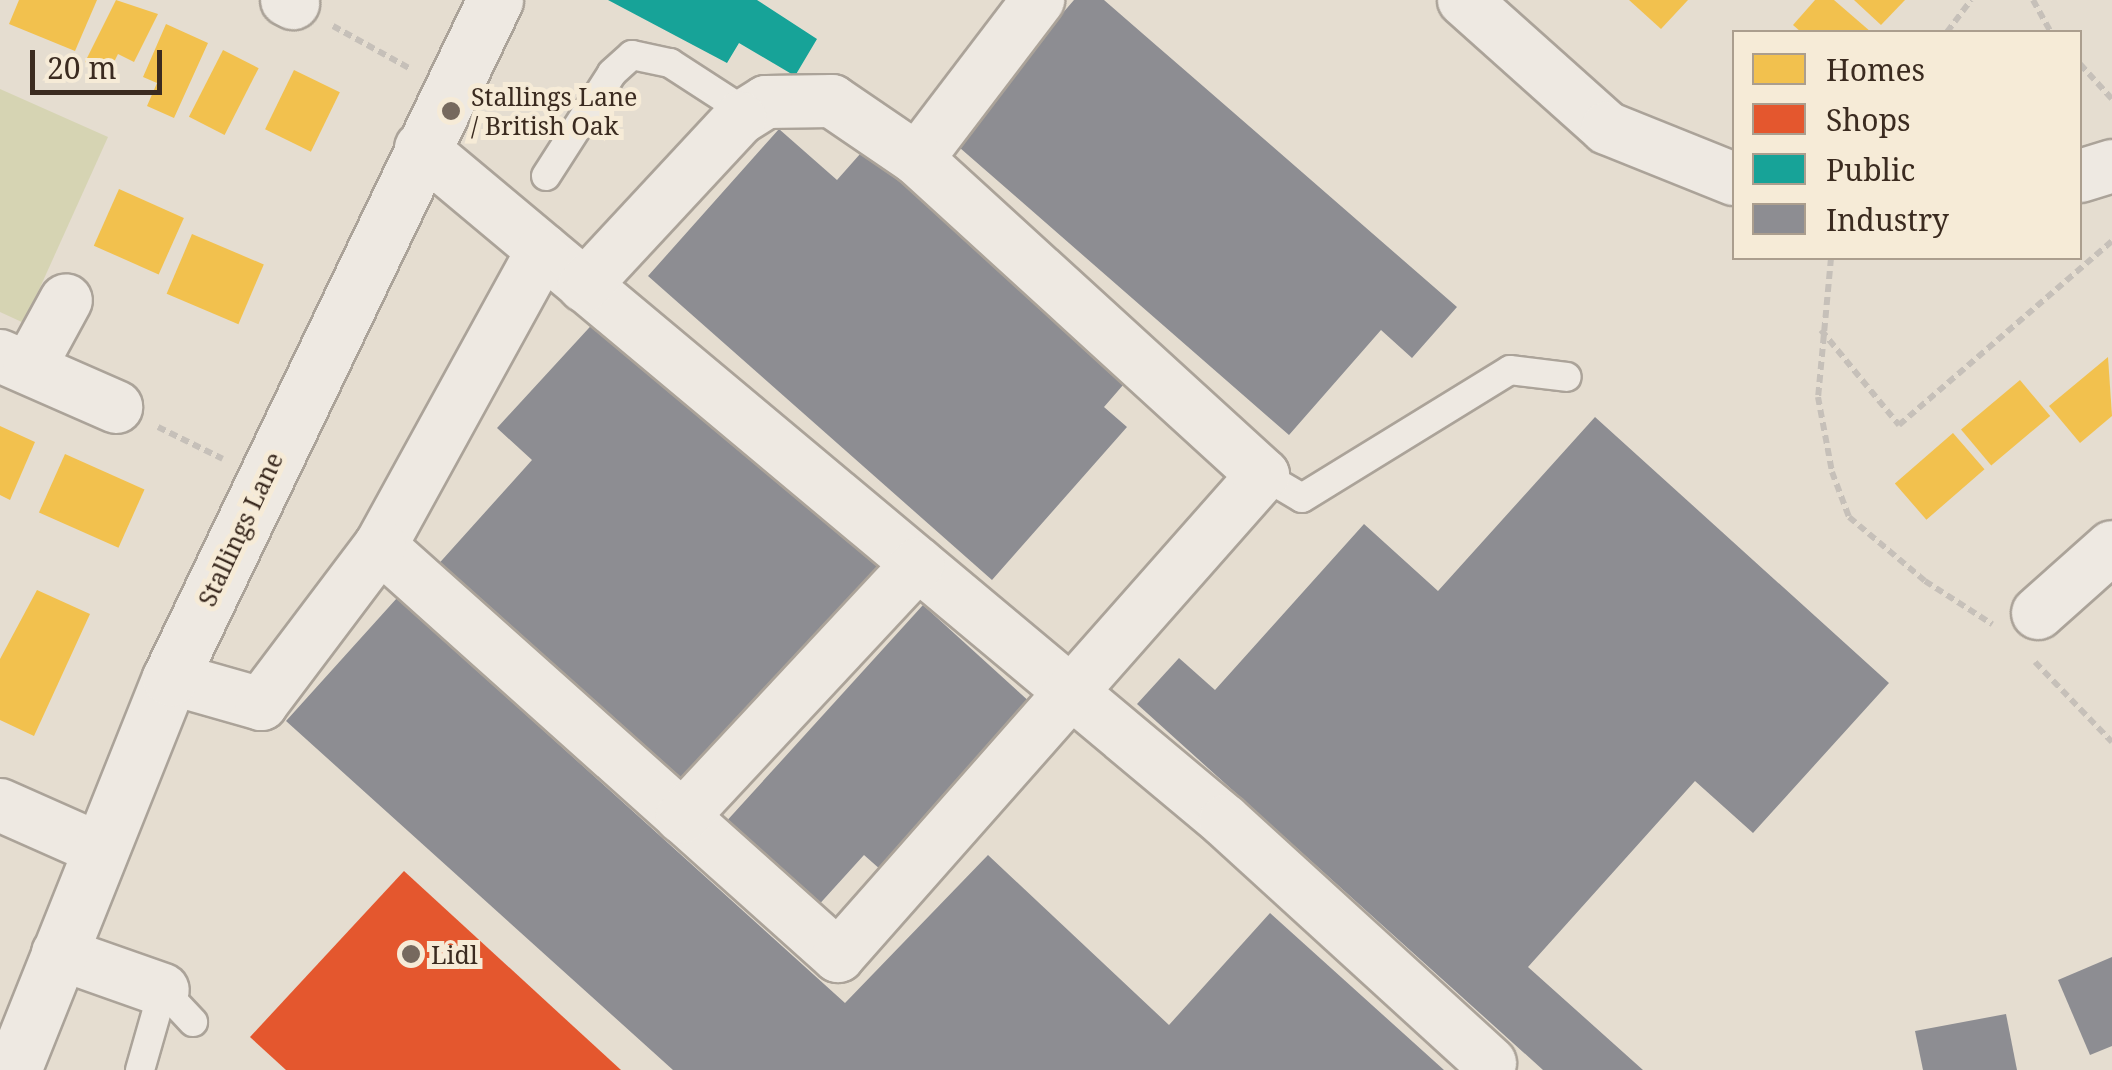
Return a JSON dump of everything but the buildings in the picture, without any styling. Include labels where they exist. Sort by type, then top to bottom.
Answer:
[{"type":"main road","name":"Stallings Lane","points":[[13,1070],[97,848],[170,678],[495,0]]},
{"type":"street","points":[[917,159],[1038,0]]},
{"type":"street","points":[[1464,0],[1608,128],[1732,178]]},
{"type":"street","points":[[380,546],[838,956],[1263,475],[917,159],[832,101],[790,98],[747,113],[584,286]]},
{"type":"street","points":[[421,148],[1225,821],[1491,1067]]},
{"type":"street","points":[[2082,175],[2112,166]]},
{"type":"street","points":[[170,678],[261,704],[380,546],[544,250]]},
{"type":"street","points":[[66,300],[15,362],[116,407]]},
{"type":"street","points":[[2021,631],[2112,547]]},
{"type":"street","points":[[682,817],[918,564]]},
{"type":"street","points":[[0,805],[97,848]]},
{"type":"street","points":[[58,953],[178,1006]]},
{"type":"lane","points":[[546,176],[612,73],[632,56],[670,64],[747,113]]},
{"type":"lane","points":[[1263,475],[1302,498],[1510,370],[1567,378]]},
{"type":"lane","points":[[140,1070],[178,1006]]},
{"type":"path","points":[[1949,30],[1971,0]]},
{"type":"path","points":[[2033,0],[2049,30]]},
{"type":"path","points":[[290,2],[424,76]]},
{"type":"path","points":[[2082,66],[2112,99]]},
{"type":"path","points":[[1820,328],[1899,424],[2112,241]]},
{"type":"path","points":[[1831,260],[1820,328],[1818,397],[1832,472],[1849,517],[1925,581],[2021,631],[2112,742]]},
{"type":"path","points":[[116,407],[264,479]]},
{"type":"shaded area","points":[[0,89],[108,137],[24,323],[0,312]]},
{"type":"place","name":"Stallings Lane / British Oak","points":[[451,111]]},
{"type":"place","name":"Lidl","points":[[411,954]]}]
